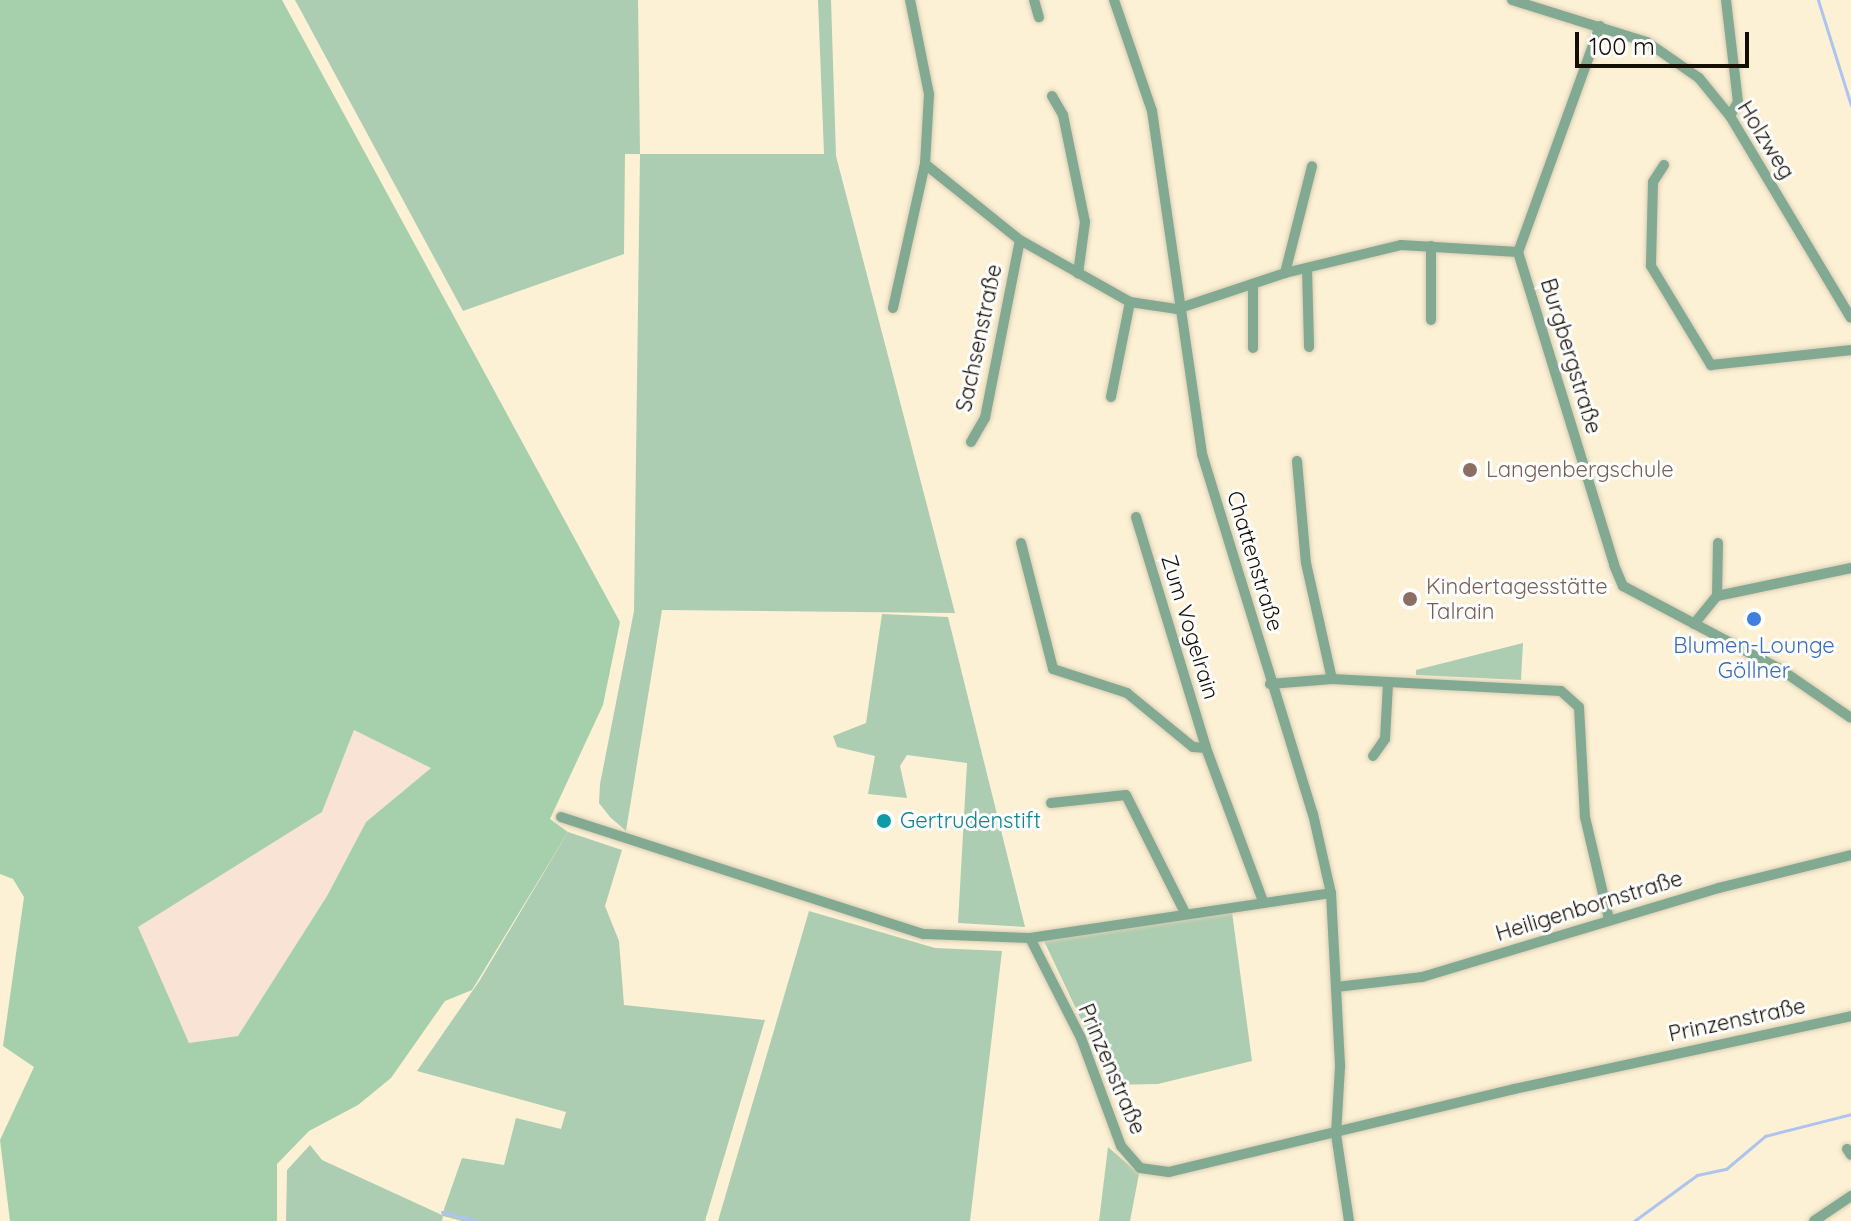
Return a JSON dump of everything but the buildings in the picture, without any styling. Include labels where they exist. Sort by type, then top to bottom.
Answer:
[{"type":"street","points":[[893,308],[925,164],[929,94],[910,0]]},
{"type":"street","points":[[1034,0],[1039,17]]},
{"type":"street","name":"Chattenstraße","points":[[1114,0],[1152,111],[1177,309],[1202,454],[1270,684],[1313,814],[1331,893],[1337,987],[1336,1134],[1349,1221]]},
{"type":"street","name":"Holzweg","points":[[1512,0],[1600,26],[1669,53],[1699,78],[1730,116],[1851,318]]},
{"type":"street","points":[[1726,0],[1738,102],[1730,116]]},
{"type":"street","points":[[1177,309],[1285,273],[1401,245],[1518,252],[1600,26]]},
{"type":"street","points":[[1052,96],[1063,115],[1085,222],[1078,274]]},
{"type":"street","name":"Sachsenstraße","points":[[925,164],[1020,240],[1078,274],[1130,302],[1177,309]]},
{"type":"street","points":[[1664,165],[1653,182],[1651,266],[1711,365],[1851,350]]},
{"type":"street","points":[[1285,273],[1312,166]]},
{"type":"street","name":"Sachsenstraße","points":[[971,442],[985,418],[1020,240]]},
{"type":"street","points":[[1431,246],[1431,320]]},
{"type":"street","name":"Burgbergstraße","points":[[1518,252],[1623,586],[1780,669],[1851,718]]},
{"type":"street","points":[[1307,268],[1309,347]]},
{"type":"street","points":[[1253,284],[1253,348]]},
{"type":"street","points":[[1111,397],[1130,302]]},
{"type":"street","points":[[1297,461],[1306,563],[1332,679]]},
{"type":"street","name":"Zum Vogelrain","points":[[1136,517],[1206,748],[1263,901]]},
{"type":"street","points":[[1021,543],[1053,669],[1127,693],[1193,747],[1206,748]]},
{"type":"street","points":[[1694,624],[1717,596],[1718,543]]},
{"type":"street","points":[[1717,596],[1851,568]]},
{"type":"street","points":[[1270,684],[1332,679],[1561,691],[1579,707],[1585,817],[1609,919]]},
{"type":"street","points":[[1373,756],[1385,739],[1388,683]]},
{"type":"street","points":[[1051,803],[1126,795],[1184,911]]},
{"type":"street","points":[[561,817],[924,934],[1030,938],[1184,911],[1331,893]]},
{"type":"street","name":"Heiligenbornstraße","points":[[1337,987],[1422,977],[1609,919],[1851,855]]},
{"type":"street","name":"Prinzenstraße","points":[[1030,938],[1081,1038],[1121,1146],[1140,1168],[1169,1172],[1514,1089],[1851,1016]]},
{"type":"street","points":[[1814,1221],[1851,1196]]},
{"type":"shaded area","points":[[354,730],[432,767],[366,822],[327,896],[238,1036],[189,1043],[137,927],[322,812]]},
{"type":"green space","points":[[0,0],[282,0],[620,622],[603,705],[550,819],[568,832],[472,990],[445,1001],[391,1078],[358,1105],[309,1131],[277,1164],[277,1221],[10,1221],[0,1140],[34,1067],[3,1046],[24,897],[13,879],[0,874]],"holes":[[[354,730],[431,768],[366,822],[327,896],[238,1036],[189,1043],[138,927],[322,812]]]},
{"type":"green space","points":[[295,0],[638,0],[640,154],[625,154],[624,254],[463,311]]},
{"type":"green space","points":[[818,0],[831,0],[836,156],[955,613],[662,610],[626,831],[599,803],[600,784],[634,611],[640,154],[824,154]]},
{"type":"green space","points":[[882,614],[948,617],[1025,927],[958,923],[967,763],[907,755],[900,766],[907,798],[868,794],[875,756],[837,747],[833,736],[866,723]]},
{"type":"green space","points":[[1523,643],[1521,680],[1416,675],[1416,670]]},
{"type":"green space","points":[[568,832],[622,850],[605,906],[619,941],[624,1005],[765,1020],[705,1221],[462,1221],[443,1216],[442,1221],[286,1221],[287,1170],[310,1145],[322,1160],[442,1215],[462,1158],[504,1165],[516,1118],[561,1129],[566,1112],[417,1071],[480,980]]},
{"type":"green space","points":[[809,911],[935,948],[1002,951],[970,1221],[718,1221]]},
{"type":"green space","points":[[1232,912],[1252,1061],[1158,1084],[1112,1085],[1044,941]]},
{"type":"green space","points":[[1108,1147],[1139,1174],[1130,1221],[1099,1221]]},
{"type":"waterway","points":[[1818,0],[1851,105]]},
{"type":"waterway","points":[[1634,1221],[1697,1175],[1726,1169],[1765,1136],[1851,1114]]},
{"type":"waterway","points":[[442,1212],[477,1221]]},
{"type":"place","name":"Langenbergschule","points":[[1470,470]]},
{"type":"place","name":"Kindertagesstätte Talrain","points":[[1410,599]]},
{"type":"place","name":"Blumen-Lounge Göllner","points":[[1754,619]]},
{"type":"place","name":"Gertrudenstift","points":[[884,821]]}]
